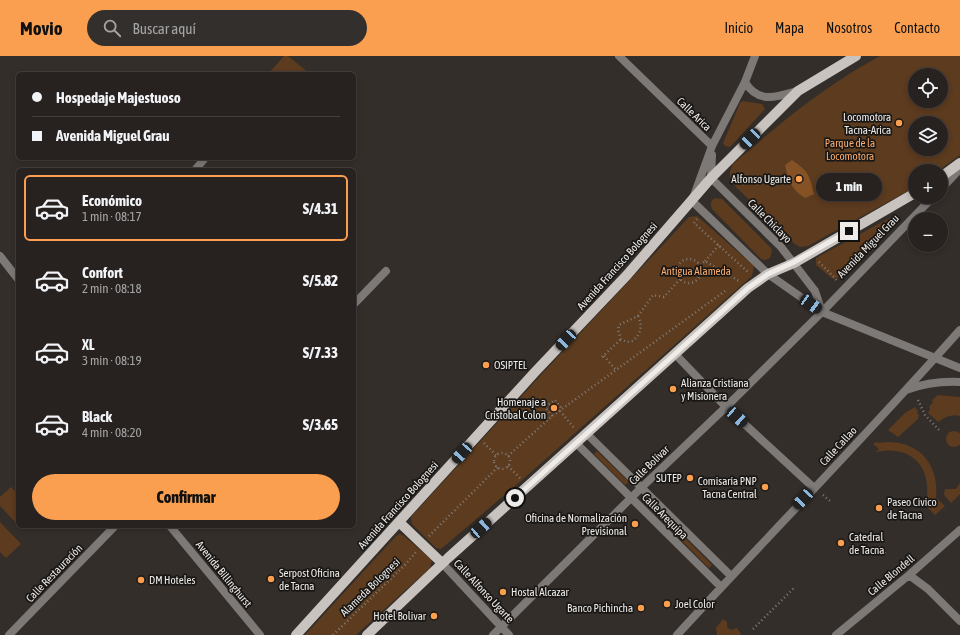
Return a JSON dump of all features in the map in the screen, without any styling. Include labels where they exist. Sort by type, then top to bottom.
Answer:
[{"type":"main road","points":[[711,178],[798,91],[856,56]]},
{"type":"main road","points":[[948,172],[960,163]]},
{"type":"main road","name":"Avenida Francisco Bolognesi","points":[[296,635],[535,372],[627,275],[711,178]]},
{"type":"main road","name":"Avenida Miguel Grau","points":[[794,262],[908,197]]},
{"type":"main road","points":[[367,635],[442,563],[748,288],[768,274],[794,262]]},
{"type":"main road","points":[[399,522],[442,563]]},
{"type":"street","name":"Calle Arica","points":[[619,56],[712,146],[692,201]]},
{"type":"street","points":[[711,178],[712,146],[745,82],[755,56]]},
{"type":"street","points":[[745,82],[750,90],[759,97],[777,97],[798,91]]},
{"type":"street","points":[[197,168],[203,160]]},
{"type":"street","points":[[948,181],[960,169]]},
{"type":"street","name":"Calle Chiclayo","points":[[711,178],[781,247],[794,262],[815,291],[822,312]]},
{"type":"street","points":[[692,201],[768,274],[822,312],[960,368]]},
{"type":"street","name":"Avenida Miguel Grau","points":[[822,312],[926,204]]},
{"type":"street","points":[[0,256],[16,276]]},
{"type":"street","points":[[356,302],[386,271]]},
{"type":"street","name":"Calle Bolívar","points":[[492,635],[822,312]]},
{"type":"street","name":"Calle Callao","points":[[677,635],[960,330]]},
{"type":"street","points":[[675,354],[726,407],[814,488]]},
{"type":"street","points":[[904,390],[924,384],[945,381],[960,382]]},
{"type":"street","name":"Calle Arequipa","points":[[586,433],[731,576]]},
{"type":"street","name":"Calle Arequipa","points":[[576,443],[721,587]]},
{"type":"street","name":"Calle Restauración","points":[[9,635],[113,528]]},
{"type":"street","name":"Avenida Billinghurst","points":[[172,528],[260,635]]},
{"type":"street","name":"Calle Blondell","points":[[836,635],[909,575],[960,530]]},
{"type":"street","name":"Calle Alfonso Ugarte","points":[[442,563],[509,635]]},
{"type":"street","points":[[909,575],[928,589],[960,621]]},
{"type":"path","points":[[699,218],[694,223],[748,273]]},
{"type":"path","points":[[700,265],[719,245]]},
{"type":"path","points":[[691,258],[700,265],[702,273],[698,280],[694,282],[686,283],[680,279],[677,274],[678,266],[683,260],[691,258]]},
{"type":"path","points":[[816,258],[834,277],[842,290]]},
{"type":"path","points":[[705,261],[740,281]]},
{"type":"path","points":[[733,285],[740,281],[751,270]]},
{"type":"path","points":[[638,316],[641,323],[641,329],[638,335],[633,341],[628,342],[621,339],[618,330],[619,325],[638,316],[653,295],[664,297],[680,279]]},
{"type":"path","points":[[508,456],[552,416],[727,290]]},
{"type":"path","points":[[616,370],[603,356],[621,339]]},
{"type":"path","points":[[522,400],[545,407],[552,416]]},
{"type":"path","points":[[545,407],[555,400],[575,430]]},
{"type":"path","points":[[918,400],[925,414],[940,431]]},
{"type":"path","points":[[483,442],[497,456]]},
{"type":"path","points":[[497,456],[502,454],[508,456]]},
{"type":"path","points":[[497,456],[495,463],[502,469],[508,466],[510,460],[508,456]]},
{"type":"path","points":[[508,466],[520,478]]},
{"type":"path","points":[[428,537],[498,467]]},
{"type":"path","points":[[823,495],[831,502]]},
{"type":"path","points":[[878,547],[887,555]]},
{"type":"path","name":"Alameda Bolognesi","points":[[333,635],[405,565],[418,550]]},
{"type":"path","points":[[753,629],[794,588]]},
{"type":"green space","points":[[284,56],[288,56],[308,72],[270,72]]},
{"type":"green space","name":"Parque de la Locomotora","points":[[880,56],[960,56],[960,155],[948,164],[908,164],[908,191],[808,246],[800,247],[795,244],[737,188],[732,182],[730,176],[731,168],[733,164],[786,119],[841,79]]},
{"type":"green space","points":[[743,101],[762,104],[765,109],[730,147],[725,146],[723,143],[740,103]]},
{"type":"green space","points":[[715,198],[722,199],[771,248],[772,251],[770,258],[765,260],[761,259],[712,209],[711,203]]},
{"type":"green space","points":[[895,215],[896,218],[841,277],[833,279],[816,265],[816,258]]},
{"type":"green space","name":"Antigua Alameda","points":[[697,216],[754,266],[752,276],[521,481],[441,549],[436,548],[412,524],[411,517],[540,376],[689,217]]},
{"type":"green space","points":[[938,395],[960,397],[960,416],[949,416],[938,422],[928,413],[930,409],[929,407],[933,402],[932,400]]},
{"type":"green space","points":[[915,407],[919,415],[918,419],[898,437],[888,430],[905,413]]},
{"type":"green space","points":[[954,431],[960,433],[960,445],[954,447],[948,445],[946,439],[948,433]]},
{"type":"green space","points":[[876,442],[903,444],[922,454],[934,473],[936,498],[945,506],[935,515],[925,505],[927,496],[926,478],[919,463],[905,453],[895,451],[876,452],[879,449],[873,444]]},
{"type":"green space","points":[[597,451],[629,482],[625,485],[594,454]]},
{"type":"green space","points":[[960,483],[960,494],[951,503],[944,495],[945,489],[956,489]]},
{"type":"green space","points":[[11,487],[16,492],[16,523],[0,506],[0,497]]},
{"type":"green space","points":[[648,501],[712,565],[709,568],[645,504]]},
{"type":"green space","points":[[0,522],[21,544],[6,558],[0,552]]},
{"type":"green space","points":[[400,534],[432,560],[430,568],[356,635],[305,635],[396,536]]},
{"type":"green space","points":[[723,619],[727,622],[727,627],[731,630],[737,628],[741,634],[717,635],[716,628]]},
{"type":"shaded area","points":[[792,160],[808,174],[814,194],[805,198],[794,188],[789,180],[785,165]]},
{"type":"place","name":"Locomotora Tacna-Arica","points":[[899,123]]},
{"type":"place","name":"Alfonso Ugarte","points":[[799,179]]},
{"type":"place","name":"OSIPTEL","points":[[486,365]]},
{"type":"place","name":"Alianza Cristiana y Misionera","points":[[673,389]]},
{"type":"place","name":"Homenaje a Cristobal Colon","points":[[554,408]]},
{"type":"place","name":"SUTEP","points":[[690,478]]},
{"type":"place","name":"Comisaría PNP Tacna Central","points":[[765,487]]},
{"type":"place","name":"Paseo Cívico de Tacna","points":[[879,508]]},
{"type":"place","name":"Oficina de Normalización Previsional","points":[[635,524]]},
{"type":"place","name":"Catedral de Tacna","points":[[841,543]]},
{"type":"place","name":"Serpost Oficina de Tacna","points":[[271,579]]},
{"type":"place","name":"DM Hoteles","points":[[141,580]]},
{"type":"place","name":"Hostal Alcazar","points":[[503,592]]},
{"type":"place","name":"Joel Color","points":[[667,604]]},
{"type":"place","name":"Banco Pichincha","points":[[641,608]]},
{"type":"place","name":"Hotel Bolivar","points":[[434,616]]},
{"type":"route","points":[[515,498],[748,288],[768,274],[794,262],[849,231]]}]
